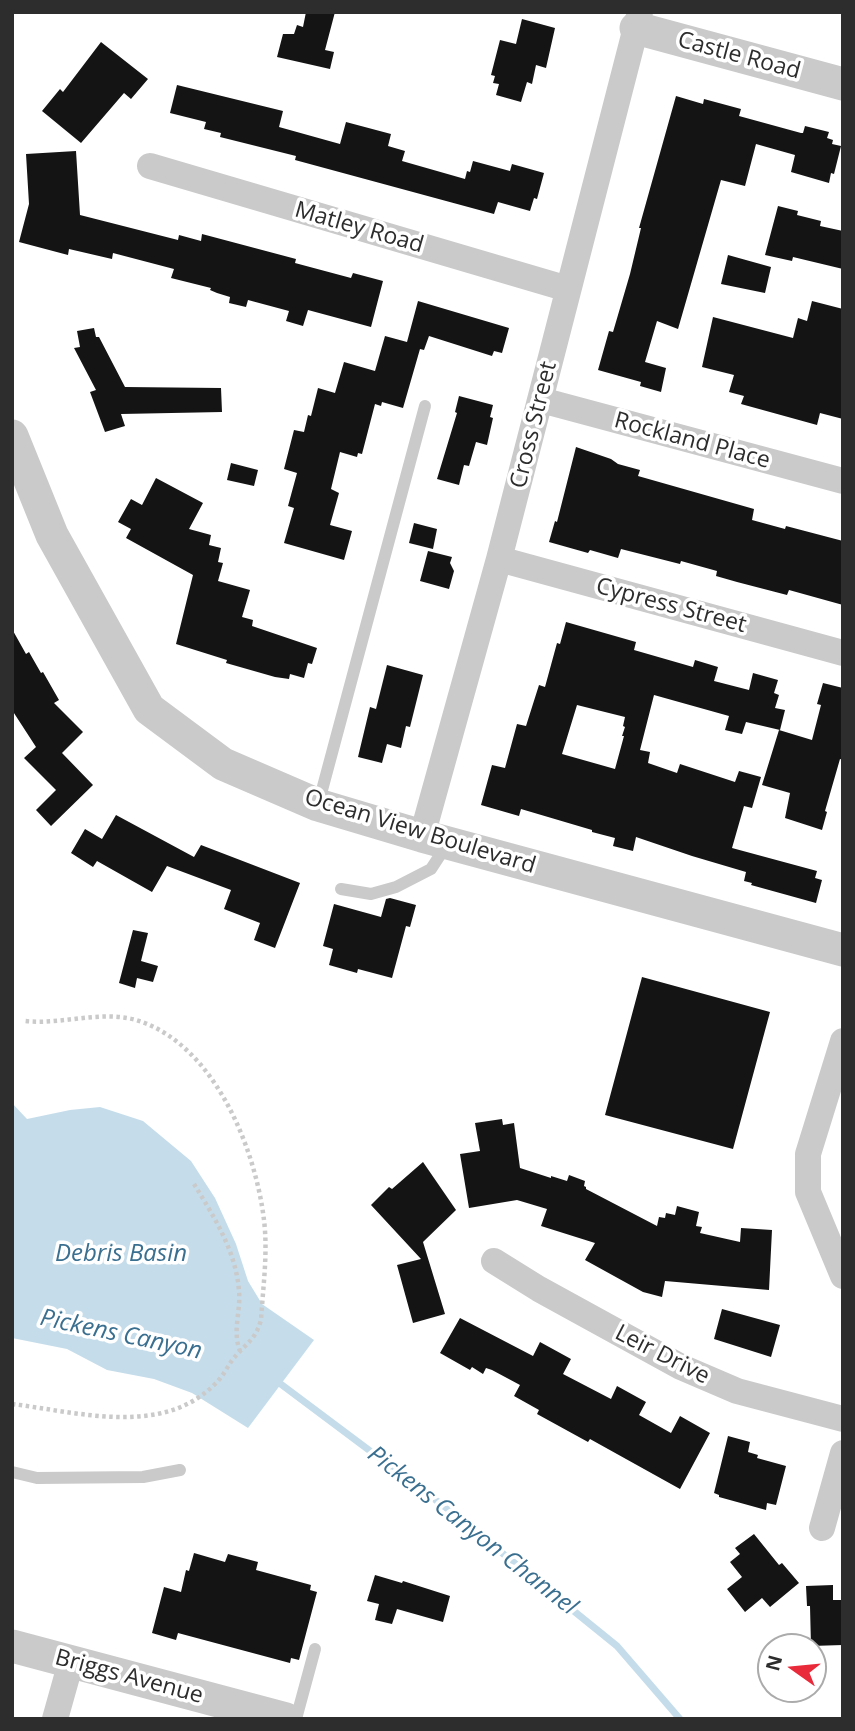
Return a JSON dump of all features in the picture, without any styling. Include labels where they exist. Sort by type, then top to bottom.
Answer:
[{"type":"street","name":"Castle Road","points":[[638,20],[843,84]]},
{"type":"street","name":"Cross Street","points":[[435,839],[499,559],[638,20]]},
{"type":"street","name":"Matley Road","points":[[150,166],[568,289]]},
{"type":"street","name":"Rockland Place","points":[[541,400],[843,481]]},
{"type":"street","name":"Ocean View Boulevard","points":[[12,436],[52,535],[149,709],[223,764],[318,805],[843,950]]},
{"type":"street","name":"Cypress Street","points":[[499,559],[843,653]]},
{"type":"street","points":[[843,1041],[808,1154],[808,1192],[843,1276]]},
{"type":"street","name":"Leir Drive","points":[[494,1261],[539,1289],[681,1367],[737,1391],[843,1419]]},
{"type":"street","points":[[822,1528],[843,1453]]},
{"type":"street","name":"Briggs Avenue","points":[[12,1646],[245,1714],[286,1719]]},
{"type":"street","points":[[55,1719],[71,1662]]},
{"type":"lane","points":[[318,805],[425,406]]},
{"type":"lane","points":[[341,888],[371,894],[414,880],[431,869],[435,839]]},
{"type":"lane","points":[[12,1472],[37,1478],[130,1478],[163,1475],[180,1470]]},
{"type":"lane","points":[[296,1719],[315,1649]]},
{"type":"path","points":[[12,1404],[115,1417],[159,1414],[181,1407],[201,1396],[223,1376],[240,1351],[251,1343],[258,1332],[266,1240],[252,1168],[241,1136],[219,1090],[188,1049],[153,1026],[110,1016],[42,1023],[25,1021]]},
{"type":"path","points":[[194,1184],[214,1216],[236,1272],[240,1293],[235,1332],[240,1351]]},
{"type":"water","name":"Debris Basin","points":[[12,1103],[27,1119],[100,1107],[143,1121],[191,1161],[215,1198],[236,1244],[248,1281],[262,1304],[314,1340],[248,1428],[192,1393],[154,1379],[107,1370],[67,1349],[12,1338]]},
{"type":"building","points":[[306,12],[335,12],[325,50],[334,52],[330,69],[277,57],[283,34],[294,34],[297,25],[303,27]]},
{"type":"building","points":[[522,19],[555,28],[546,68],[536,65],[532,84],[527,82],[521,102],[496,95],[499,84],[493,83],[495,76],[491,75],[500,40],[516,44]]},
{"type":"building","points":[[101,42],[148,79],[131,99],[124,93],[81,143],[42,111],[60,89],[63,92]]},
{"type":"building","points":[[177,85],[283,111],[279,127],[340,144],[346,122],[391,134],[388,146],[405,151],[402,161],[465,179],[473,161],[510,171],[512,164],[544,173],[537,199],[534,198],[530,211],[498,202],[494,214],[295,160],[296,156],[220,137],[221,133],[204,129],[206,122],[170,113]]},
{"type":"building","points":[[676,96],[703,104],[704,99],[741,109],[739,116],[801,133],[805,126],[829,132],[827,138],[833,140],[832,144],[841,146],[829,183],[791,172],[795,155],[756,144],[745,186],[721,180],[678,329],[657,321],[645,362],[666,368],[661,392],[640,386],[641,382],[598,370],[609,331],[613,332],[630,274],[639,228]]},
{"type":"building","points":[[76,151],[80,215],[178,240],[179,235],[201,241],[202,234],[296,259],[295,263],[351,278],[353,273],[383,281],[371,327],[308,310],[303,326],[286,321],[289,311],[248,300],[246,307],[229,303],[230,297],[210,290],[211,288],[171,278],[174,269],[113,253],[112,259],[69,249],[68,255],[19,242],[29,204],[26,154]]},
{"type":"building","points":[[778,206],[798,211],[797,215],[821,221],[820,226],[843,231],[843,269],[793,257],[792,261],[765,255]]},
{"type":"building","points":[[728,255],[771,267],[765,293],[721,284]]},
{"type":"building","points":[[418,301],[509,328],[502,353],[494,351],[492,356],[429,336],[424,350],[420,349],[403,408],[382,402],[381,406],[375,404],[362,454],[358,453],[357,457],[340,452],[331,489],[339,493],[330,525],[352,531],[344,560],[284,543],[294,508],[288,506],[297,473],[284,469],[294,430],[304,432],[318,388],[335,393],[344,362],[375,371],[385,336],[407,342]]},
{"type":"building","points":[[812,301],[843,309],[843,419],[820,413],[817,425],[741,404],[744,396],[729,392],[734,375],[702,367],[713,317],[793,338],[798,318],[807,321]]},
{"type":"building","points":[[94,328],[96,337],[99,337],[125,387],[221,388],[222,412],[121,414],[125,426],[105,432],[90,392],[96,390],[74,348],[80,347],[77,331]]},
{"type":"building","points":[[459,396],[493,405],[490,417],[493,418],[487,445],[476,442],[469,466],[464,465],[459,485],[437,479],[457,413],[455,412]]},
{"type":"building","points":[[576,447],[640,470],[638,476],[754,509],[752,520],[843,541],[843,605],[789,590],[787,595],[737,582],[716,576],[717,571],[681,561],[680,564],[621,549],[618,558],[549,542],[555,521],[557,522]]},
{"type":"building","points":[[231,463],[258,470],[254,486],[227,480]]},
{"type":"building","points":[[156,478],[203,503],[189,529],[211,535],[209,545],[221,548],[218,562],[223,563],[218,581],[250,590],[242,617],[253,620],[252,626],[317,648],[312,664],[308,663],[304,678],[290,674],[289,679],[275,677],[226,663],[227,660],[176,644],[193,575],[126,538],[131,529],[118,522],[131,499],[142,505]]},
{"type":"building","points":[[414,523],[437,529],[433,549],[409,543]]},
{"type":"building","points":[[428,551],[452,557],[450,563],[454,571],[449,589],[420,581]]},
{"type":"building","points":[[566,622],[636,642],[634,650],[693,667],[695,660],[718,667],[714,681],[749,690],[753,673],[778,680],[774,693],[779,695],[775,708],[785,710],[780,730],[746,722],[742,734],[725,730],[729,716],[654,695],[640,750],[650,752],[648,763],[677,773],[680,764],[735,782],[739,771],[761,777],[752,808],[744,806],[732,848],[817,871],[815,878],[822,880],[816,903],[751,885],[752,883],[744,881],[746,872],[636,837],[633,851],[613,846],[615,838],[592,830],[521,809],[519,816],[481,805],[492,765],[505,768],[517,724],[526,726],[539,685],[545,687],[557,643],[560,644]],"holes":[[[577,705],[625,717],[624,736],[615,769],[562,754]]]},
{"type":"building","points":[[12,629],[26,654],[29,652],[59,700],[54,703],[83,732],[62,753],[93,785],[51,826],[36,810],[56,790],[24,758],[36,747],[12,710]]},
{"type":"building","points":[[387,665],[423,675],[410,727],[406,726],[401,748],[387,744],[382,763],[358,757],[370,707],[376,709]]},
{"type":"building","points":[[823,683],[843,688],[843,760],[840,759],[822,830],[785,818],[790,793],[762,785],[779,730],[812,740],[821,705],[817,704]]},
{"type":"building","points":[[116,815],[194,857],[201,845],[300,883],[275,948],[254,940],[260,923],[224,909],[231,890],[167,866],[152,892],[97,861],[93,867],[71,853],[85,829],[102,839]]},
{"type":"building","points":[[386,899],[416,905],[410,927],[406,926],[392,978],[358,969],[357,973],[329,965],[333,949],[323,946],[334,904],[381,917]]},
{"type":"building","points":[[133,930],[148,933],[141,961],[158,966],[153,982],[137,978],[135,988],[119,983]]},
{"type":"building","points":[[642,977],[770,1012],[733,1149],[605,1115]]},
{"type":"building","points":[[502,1119],[503,1125],[514,1123],[520,1168],[551,1178],[567,1181],[569,1175],[585,1181],[586,1189],[657,1226],[659,1217],[665,1218],[666,1213],[675,1215],[677,1206],[699,1212],[696,1226],[702,1227],[700,1233],[740,1242],[741,1228],[772,1230],[769,1290],[665,1281],[662,1297],[643,1292],[585,1260],[595,1243],[541,1226],[547,1209],[517,1200],[469,1208],[460,1154],[480,1151],[475,1123]]},
{"type":"building","points":[[423,1162],[456,1210],[423,1242],[445,1314],[413,1323],[397,1265],[421,1259],[371,1205],[389,1187],[392,1189]]},
{"type":"building","points":[[722,1309],[780,1325],[771,1357],[714,1339]]},
{"type":"building","points":[[460,1318],[533,1356],[540,1342],[571,1359],[563,1374],[611,1399],[617,1386],[646,1402],[639,1415],[671,1433],[680,1416],[710,1433],[680,1489],[590,1439],[588,1442],[537,1414],[539,1410],[514,1396],[520,1385],[486,1368],[483,1374],[472,1367],[470,1370],[440,1353]]},
{"type":"building","points":[[728,1436],[750,1442],[748,1452],[758,1455],[757,1458],[786,1466],[776,1505],[767,1503],[766,1510],[719,1497],[714,1493]]},
{"type":"building","points":[[754,1534],[779,1565],[782,1563],[799,1583],[770,1607],[762,1598],[745,1612],[727,1589],[742,1577],[730,1562],[740,1554],[735,1548]]},
{"type":"building","points":[[194,1553],[225,1562],[228,1554],[258,1562],[256,1570],[311,1585],[310,1590],[317,1592],[299,1660],[291,1658],[290,1663],[178,1633],[176,1640],[152,1633],[164,1587],[181,1592],[186,1570],[189,1571]]},
{"type":"building","points":[[375,1575],[450,1596],[443,1622],[397,1609],[392,1624],[375,1620],[379,1604],[367,1601]]},
{"type":"building","points":[[833,1585],[833,1600],[843,1600],[843,1645],[827,1646],[827,1633],[811,1633],[806,1586]]},
{"type":"waterway","name":"Pickens Canyon Channel","points":[[274,1379],[449,1510],[617,1646],[680,1719]]},
{"type":"water label","name":"Pickens Canyon","points":[[121,1335]]}]
